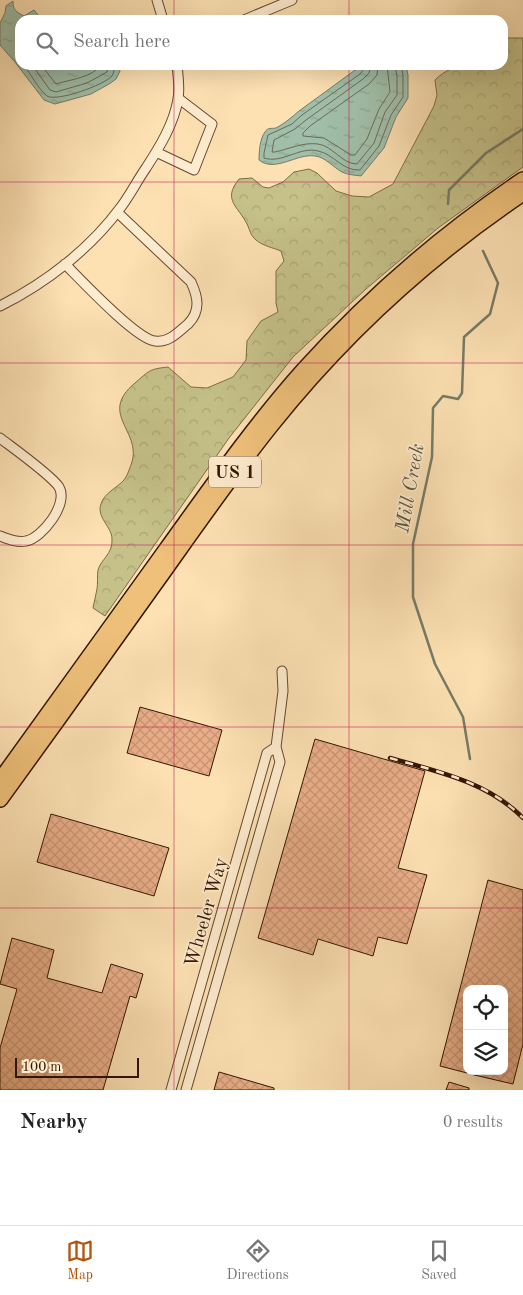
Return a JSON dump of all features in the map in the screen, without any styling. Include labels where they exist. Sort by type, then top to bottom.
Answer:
[{"type":"highway","name":"US 1","points":[[0,781],[227,465],[283,394],[345,326],[389,285],[458,227],[523,180]]},
{"type":"highway","name":"US 1","points":[[0,799],[236,472],[301,389],[353,334],[396,293],[464,235],[523,193]]},
{"type":"street","points":[[157,0],[162,15]]},
{"type":"street","points":[[256,15],[292,0]]},
{"type":"street","points":[[0,306],[28,291],[65,264],[117,212],[156,152],[171,123],[178,98],[177,70]]},
{"type":"street","points":[[156,152],[194,170],[212,124],[178,98]]},
{"type":"street","points":[[65,264],[125,323],[154,341],[166,340],[193,319],[198,306],[197,294],[191,282],[117,212]]},
{"type":"street","points":[[0,438],[60,488],[61,499],[50,524],[33,539],[25,542],[15,542],[0,536]]},
{"type":"street","name":"Wheeler Way","points":[[186,1090],[280,762],[276,747],[283,690],[282,672]]},
{"type":"street","name":"Wheeler Way","points":[[171,1090],[267,754],[276,747]]},
{"type":"green space","points":[[508,38],[523,38],[523,167],[438,228],[366,289],[293,357],[229,438],[105,616],[93,608],[98,570],[112,544],[110,530],[102,518],[100,509],[103,500],[124,480],[132,462],[133,451],[131,441],[120,413],[120,404],[125,394],[147,373],[168,367],[191,387],[207,388],[233,377],[246,360],[247,341],[261,321],[278,312],[276,303],[276,271],[284,261],[281,251],[262,244],[251,234],[247,224],[233,203],[232,192],[234,186],[239,179],[252,178],[263,187],[269,188],[283,182],[294,172],[309,169],[317,173],[336,191],[352,196],[369,197],[393,184],[434,106],[437,95],[435,80],[449,70],[508,70]]},
{"type":"water","points":[[13,1],[14,9],[22,15],[15,15],[15,62],[0,45],[0,23],[6,6]]},
{"type":"water","points":[[34,10],[38,15],[26,15]]},
{"type":"water","points":[[21,70],[120,70],[116,79],[91,94],[55,104],[44,100]]},
{"type":"water","points":[[355,70],[407,70],[408,98],[396,117],[384,148],[361,176],[342,172],[326,160],[315,156],[301,157],[279,164],[265,163],[259,160],[261,141],[266,130],[282,125]]},
{"type":"building","points":[[140,707],[222,730],[209,776],[127,753]]},
{"type":"building","points":[[315,739],[425,771],[398,868],[427,875],[407,944],[378,937],[373,956],[318,939],[313,955],[258,938]]},
{"type":"building","points":[[51,814],[169,848],[154,896],[37,862]]},
{"type":"building","points":[[488,880],[523,890],[523,1044],[513,1084],[474,1075],[508,1075],[508,985],[463,985],[463,1072],[440,1066]]},
{"type":"building","points":[[12,938],[54,950],[47,978],[102,993],[111,964],[143,974],[136,998],[130,996],[103,1090],[0,1090],[0,1048],[17,989],[0,984]]},
{"type":"building","points":[[219,1072],[274,1088],[274,1090],[214,1090]]},
{"type":"building","points":[[449,1082],[469,1088],[469,1090],[446,1090]]},
{"type":"waterway","name":"Mill Creek","points":[[448,204],[449,190],[486,153],[523,129]]},
{"type":"waterway","name":"Mill Creek","points":[[470,759],[463,717],[435,664],[413,597],[413,544],[432,457],[433,408],[443,396],[458,399],[462,393],[464,337],[490,314],[498,283],[483,251]]},
{"type":"railway","points":[[390,758],[461,779],[494,795],[523,818]]}]
